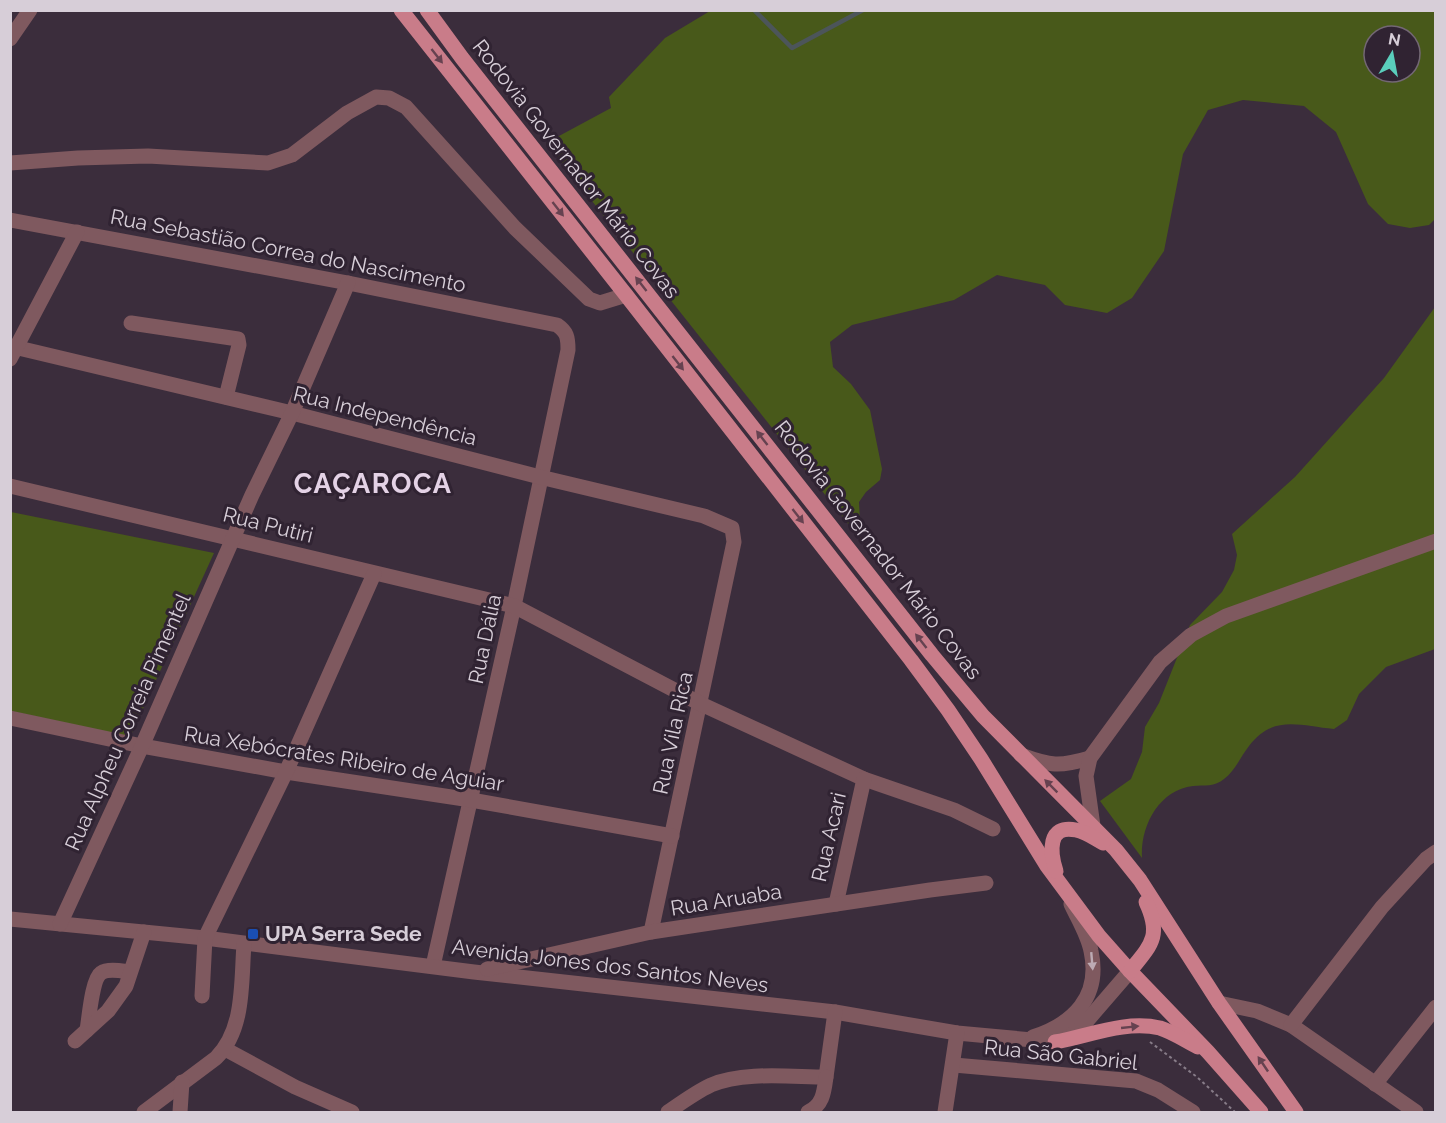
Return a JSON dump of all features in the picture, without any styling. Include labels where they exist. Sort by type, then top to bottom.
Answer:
[{"type":"main road","name":"Rodovia Governador Mário Covas","points":[[400,10],[626,295],[948,710],[1062,888],[1099,936],[1208,1052],[1261,1113]]},
{"type":"main road","name":"Rodovia Governador Mário Covas","points":[[427,10],[462,58],[932,655],[983,716],[1116,850],[1140,880],[1219,1003],[1296,1113]]},
{"type":"main road","points":[[1062,888],[1050,851],[1050,844],[1056,835],[1065,830],[1074,830],[1116,850]]},
{"type":"main road","points":[[1130,971],[1152,943],[1154,934],[1152,917],[1140,880]]},
{"type":"main road","points":[[1055,1042],[1141,1025],[1162,1029],[1208,1052]]},
{"type":"street","points":[[11,38],[30,10]]},
{"type":"street","points":[[10,163],[148,156],[268,163],[292,155],[347,113],[376,97],[389,98],[406,107],[515,228],[589,299],[600,303],[626,295]]},
{"type":"street","name":"Rua Sebastião Correa do Nascimento","points":[[10,220],[348,283],[557,325]]},
{"type":"street","points":[[12,351],[77,232]]},
{"type":"street","name":"Rua Alpheu Correia Pimentel","points":[[60,924],[142,746],[252,495],[292,413],[348,283]]},
{"type":"street","points":[[131,323],[238,339],[239,345],[225,397]]},
{"type":"street","name":"Rua Dália","points":[[433,966],[514,606],[568,350],[566,332],[557,325]]},
{"type":"street","name":"Rua Independência","points":[[12,351],[225,397],[704,516],[732,528],[734,542]]},
{"type":"street","name":"Rua Putiri","points":[[10,486],[514,606],[701,704],[864,779],[954,810],[993,829]]},
{"type":"street","points":[[1093,826],[1086,776],[1090,758],[1160,662],[1191,635],[1226,616],[1436,541]]},
{"type":"street","name":"Rua Vila Rica","points":[[651,932],[734,542]]},
{"type":"street","points":[[201,996],[205,939],[286,772],[374,574]]},
{"type":"street","name":"Rua Xebócrates Ribeiro de Aguiar","points":[[10,718],[142,746],[286,772],[672,836]]},
{"type":"street","points":[[1020,755],[1059,766],[1090,758]]},
{"type":"street","name":"Rua Acari","points":[[836,904],[864,779]]},
{"type":"street","points":[[1291,1025],[1382,907],[1426,859],[1436,852]]},
{"type":"street","name":"Rua Aruaba","points":[[474,972],[651,932],[986,884]]},
{"type":"street","name":"Avenida Jones dos Santos Neves","points":[[1025,1040],[1051,1031],[1074,1015],[1083,1005],[1092,983],[1094,966],[1087,937],[1062,888]]},
{"type":"street","name":"Avenida Jones dos Santos Neves","points":[[10,919],[144,932],[835,1012],[957,1033],[1055,1042]]},
{"type":"street","points":[[75,1041],[108,1011],[126,986],[144,932]]},
{"type":"street","points":[[144,1113],[225,1049],[236,1023],[239,1007],[244,944]]},
{"type":"street","points":[[87,1030],[96,980],[101,973],[110,970],[130,972]]},
{"type":"street","points":[[1055,1042],[1086,1022],[1130,971]]},
{"type":"street","points":[[1219,1003],[1257,1011],[1291,1025],[1416,1113]]},
{"type":"street","points":[[1375,1084],[1436,1007]]},
{"type":"street","points":[[808,1113],[815,1109],[822,1099],[835,1012]]},
{"type":"street","points":[[945,1113],[957,1033]]},
{"type":"street","points":[[225,1049],[296,1087],[352,1113]]},
{"type":"street","name":"Rua São Gabriel","points":[[954,1065],[1136,1081],[1158,1090],[1193,1113]]},
{"type":"street","points":[[668,1113],[711,1085],[729,1080],[754,1077],[826,1077]]},
{"type":"street","points":[[180,1113],[182,1082]]},
{"type":"path","points":[[1146,1041],[1153,1043],[1175,1059],[1235,1113]]},
{"type":"green space","points":[[710,11],[1435,11],[1435,219],[1429,225],[1410,228],[1388,224],[1368,204],[1336,132],[1304,106],[1243,100],[1208,110],[1183,154],[1164,251],[1132,298],[1107,313],[1065,305],[1045,285],[997,275],[954,300],[852,325],[830,342],[833,367],[851,384],[870,410],[882,469],[880,480],[866,492],[859,502],[861,540],[546,143],[611,108],[609,97],[665,38]]},
{"type":"green space","points":[[1435,307],[1435,649],[1386,667],[1359,694],[1347,720],[1334,729],[1288,724],[1268,729],[1249,746],[1228,776],[1221,782],[1193,786],[1170,794],[1161,802],[1148,822],[1142,846],[1142,858],[1100,801],[1131,779],[1142,752],[1145,727],[1159,703],[1190,625],[1222,592],[1234,570],[1237,555],[1232,534],[1295,477],[1384,378]]},
{"type":"green space","points":[[11,512],[214,553],[130,737],[11,711]]},
{"type":"waterway","points":[[754,10],[792,48],[863,10]]},
{"type":"place","name":"UPA Serra Sede","points":[[253,934]]},
{"type":"district","name":"CAÇAROCA","points":[[373,484]]}]
